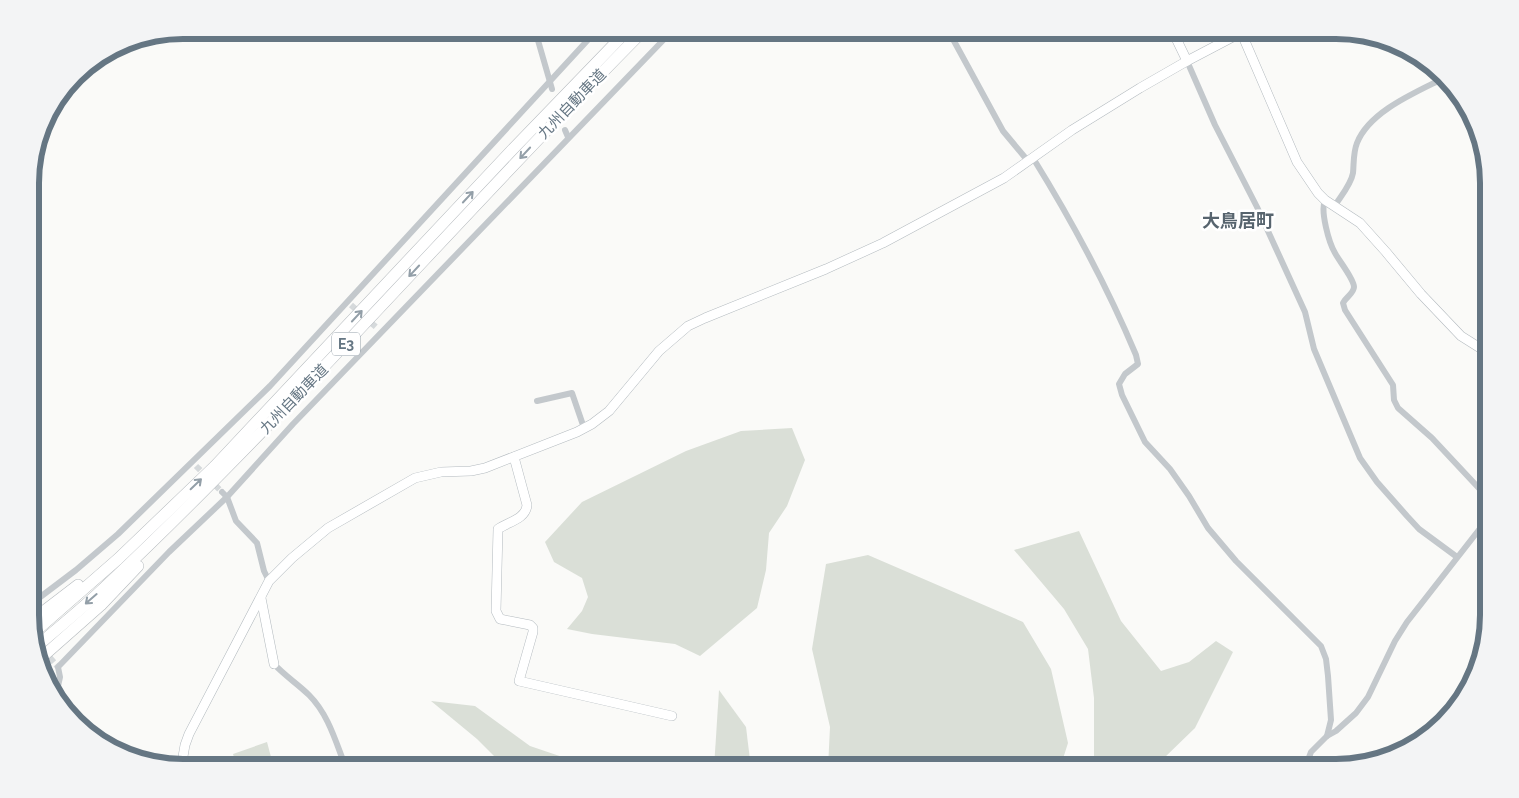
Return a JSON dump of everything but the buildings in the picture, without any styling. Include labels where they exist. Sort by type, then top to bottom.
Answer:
[{"type":"highway","name":"九州自動車道","points":[[40,628],[92,583],[174,506],[281,398],[511,150],[619,39]]},
{"type":"highway","name":"九州自動車道","points":[[42,642],[104,588],[237,458],[564,111],[635,39]]},
{"type":"highway","points":[[45,654],[101,605],[237,458]]},
{"type":"highway","points":[[39,614],[69,593],[174,506]]},
{"type":"street","points":[[538,39],[552,89]]},
{"type":"street","points":[[39,598],[76,570],[118,534],[194,464],[350,303],[463,174],[589,39]]},
{"type":"street","points":[[58,687],[60,677],[58,668],[282,436],[379,330],[664,39]]},
{"type":"street","points":[[953,39],[1003,131],[1030,159],[1080,237],[1136,355],[1138,364],[1124,374],[1119,384],[1122,395],[1145,442],[1170,469],[1208,528],[1236,561],[1321,646],[1326,659],[1331,720],[1327,736]]},
{"type":"street","points":[[1176,39],[1215,125],[1257,207],[1305,312],[1314,349],[1360,458],[1377,482],[1407,516],[1420,529],[1457,557]]},
{"type":"street","points":[[183,759],[189,734],[269,581],[292,558],[328,528],[415,478],[441,472],[470,471],[485,468],[584,428],[609,411],[659,351],[682,330],[705,318],[826,269],[883,243],[1004,178],[1072,130],[1187,61],[1229,39]]},
{"type":"street","points":[[1247,39],[1296,162],[1304,176],[1325,200],[1360,223],[1421,294],[1461,336],[1480,348]]},
{"type":"street","points":[[1334,207],[1353,175],[1355,146],[1363,130],[1401,100],[1437,81]]},
{"type":"street","points":[[565,130],[568,138]]},
{"type":"street","points":[[1325,200],[1323,204],[1330,244],[1354,283],[1353,292],[1343,302],[1345,310],[1393,385],[1395,404],[1412,423],[1432,438],[1480,489]]},
{"type":"street","points":[[537,401],[572,393],[584,428]]},
{"type":"street","points":[[514,457],[527,505],[523,515],[498,529],[496,611],[500,619],[533,628],[519,681],[672,716]]},
{"type":"street","points":[[225,494],[236,521],[257,543],[264,571],[269,581]]},
{"type":"street","points":[[1308,759],[1311,752],[1327,736],[1336,731],[1356,713],[1368,697],[1395,641],[1480,528]]},
{"type":"street","points":[[260,598],[274,664],[309,695],[323,713],[335,737],[343,759]]},
{"type":"shaded area","points":[[792,428],[805,460],[787,506],[769,533],[766,570],[757,608],[700,656],[675,644],[592,634],[567,629],[582,611],[588,597],[582,578],[554,562],[545,542],[582,502],[686,451],[741,431]]},
{"type":"shaded area","points":[[1079,531],[1121,621],[1161,671],[1189,662],[1216,641],[1233,652],[1195,728],[1163,759],[1094,759],[1094,698],[1088,649],[1064,609],[1014,550]]},
{"type":"shaded area","points":[[868,555],[1023,622],[1051,669],[1068,743],[1063,759],[828,759],[830,727],[812,649],[826,564]]},
{"type":"shaded area","points":[[719,690],[746,727],[750,759],[715,759]]},
{"type":"shaded area","points":[[431,701],[475,706],[530,746],[568,759],[497,759],[477,739]]},
{"type":"shaded area","points":[[267,742],[271,757],[268,759],[235,759],[233,754]]},
{"type":"tunnel","points":[[351,305],[377,328]]},
{"type":"tunnel","points":[[196,466],[222,492]]},
{"type":"tunnel","points":[[44,651],[58,667]]},
{"type":"district","name":"大鳥居町","points":[[1238,220]]}]
